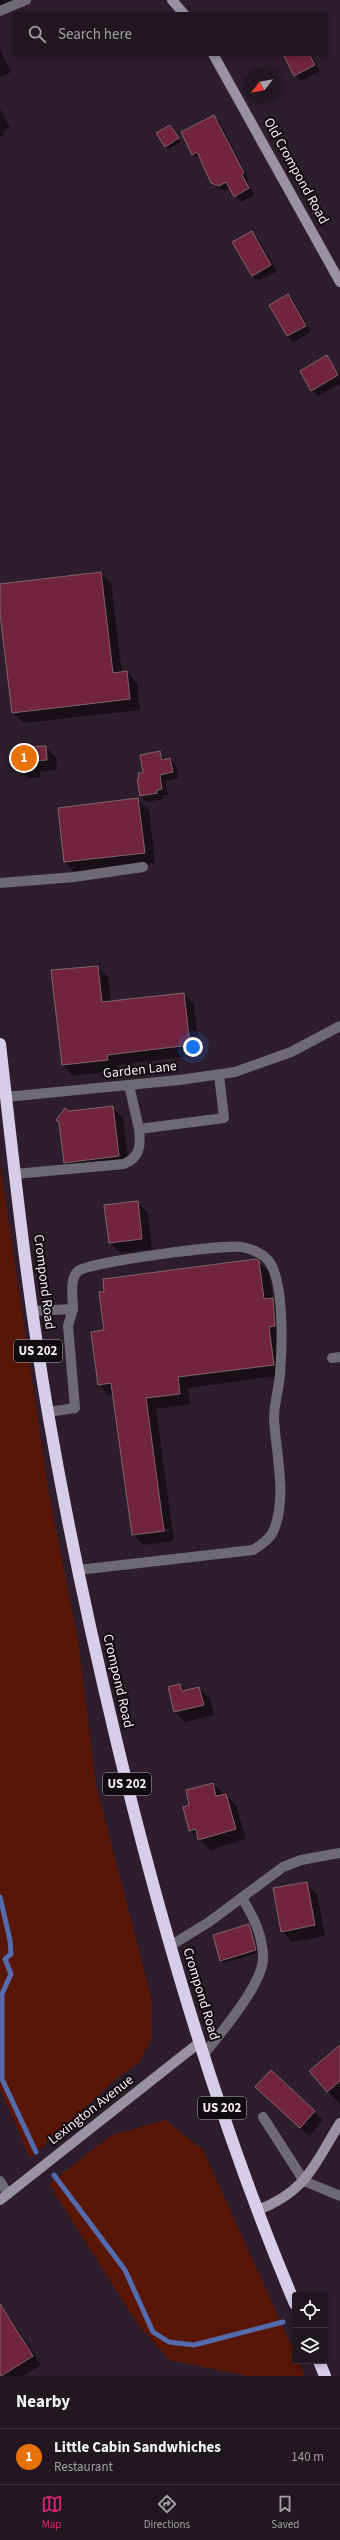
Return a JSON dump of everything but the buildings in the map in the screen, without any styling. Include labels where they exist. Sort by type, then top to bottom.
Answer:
[{"type":"highway","name":"Crompond Road","points":[[0,1044],[15,1174],[48,1412],[78,1570],[128,1788],[170,1946],[202,2048],[258,2210],[292,2296]]},
{"type":"highway","points":[[320,2364],[325,2376]]},
{"type":"street","points":[[0,11],[26,0]]},
{"type":"street","points":[[172,0],[182,12]]},
{"type":"street","name":"Old Crompond Road","points":[[214,56],[340,282]]},
{"type":"street","points":[[0,884],[74,877],[143,867]]},
{"type":"street","name":"Garden Lane","points":[[6,1097],[219,1075],[264,1063],[340,1026]]},
{"type":"street","points":[[139,1129],[224,1118],[219,1075]]},
{"type":"street","points":[[15,1174],[124,1164],[134,1159],[139,1151],[139,1129],[129,1085]]},
{"type":"street","points":[[48,1412],[75,1408],[68,1326],[73,1308],[73,1281],[77,1272],[88,1266],[157,1254],[242,1247],[259,1253],[268,1259],[275,1274],[283,1328],[280,1375],[274,1400],[280,1503],[276,1524],[268,1541],[253,1550],[78,1570]]},
{"type":"street","points":[[33,1311],[73,1308]]},
{"type":"street","points":[[170,1946],[209,1922],[289,1865],[301,1860],[340,1853]]},
{"type":"street","points":[[202,2048],[234,2017],[255,1980],[263,1959],[257,1922],[242,1898]]},
{"type":"street","name":"Lexington Avenue","points":[[4,2197],[202,2048]]},
{"type":"street","points":[[263,2117],[304,2181],[340,2196]]},
{"type":"street","points":[[258,2210],[278,2202],[304,2181],[340,2123]]},
{"type":"street","points":[[0,2181],[4,2197]]},
{"type":"shaded area","points":[[0,1163],[49,1494],[78,1640],[96,1785],[151,1997],[152,2038],[139,2063],[121,2075],[30,2158],[0,2089]]},
{"type":"shaded area","points":[[165,2120],[203,2150],[292,2347],[292,2364],[299,2364],[305,2376],[248,2376],[170,2360],[138,2325],[49,2184],[110,2136]]},
{"type":"waterway","points":[[0,1897],[10,1940],[11,1954],[5,1959],[11,1974],[2,1994],[2,2079],[36,2152]]},
{"type":"waterway","points":[[54,2175],[125,2270],[153,2332],[169,2342],[194,2345],[283,2322]]},
{"type":"place","name":"Little Cabin Sandwhiches","points":[[24,758]]}]
